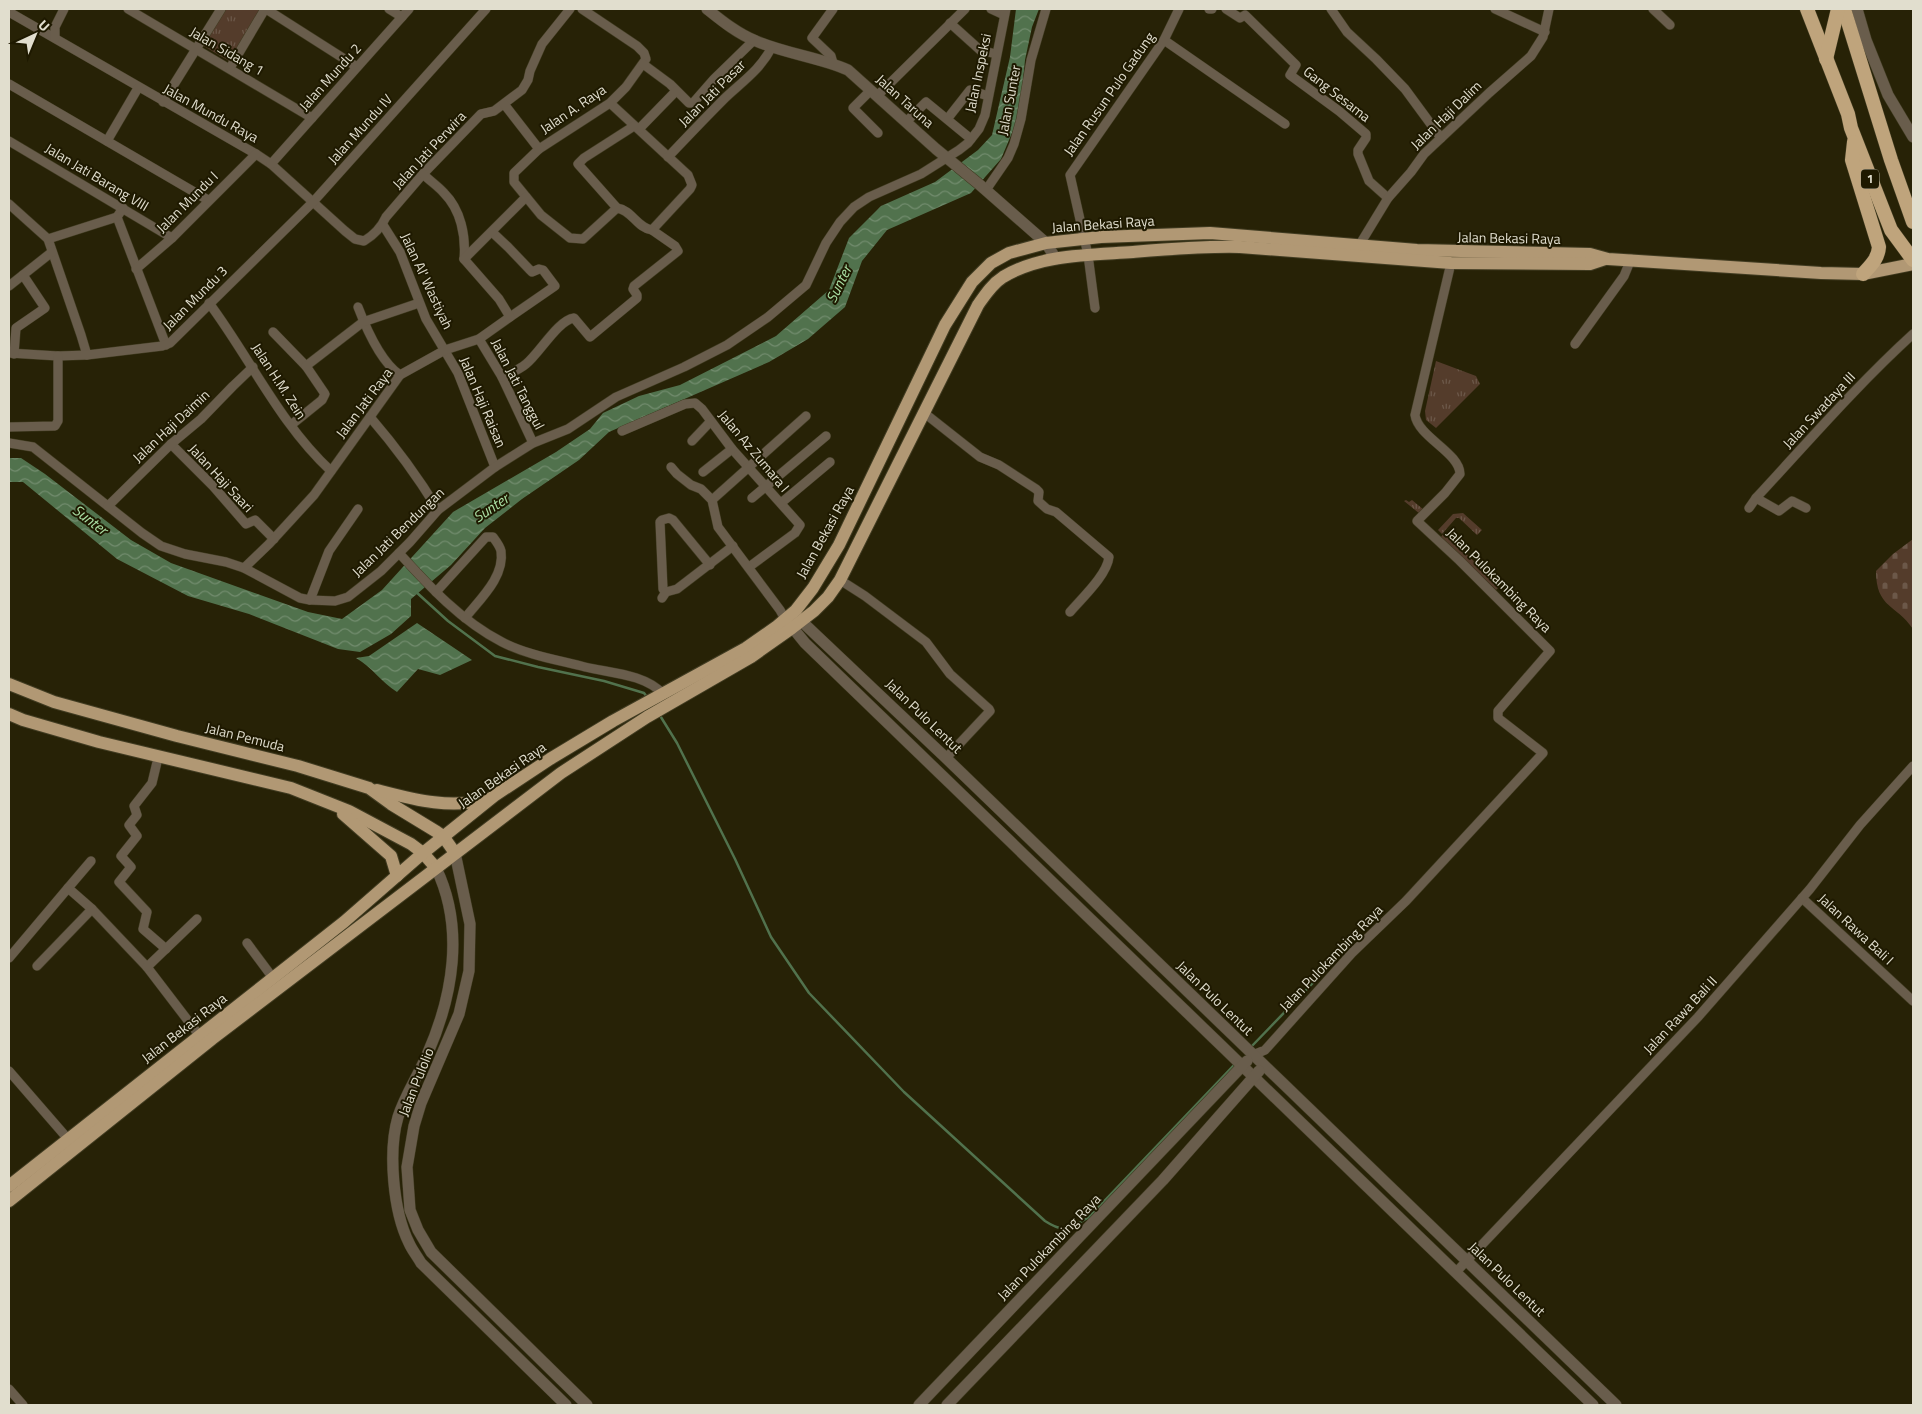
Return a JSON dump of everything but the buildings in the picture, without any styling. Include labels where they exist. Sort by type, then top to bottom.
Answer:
[{"type":"highway","name":"1","points":[[1807,9],[1891,230],[1913,262]]},
{"type":"highway","name":"1","points":[[1844,9],[1891,160],[1913,222]]},
{"type":"highway","points":[[1813,25],[1819,32],[1824,32],[1837,15]]},
{"type":"highway","points":[[1826,59],[1837,15]]},
{"type":"highway","points":[[1851,128],[1854,142],[1852,160],[1879,247],[1875,261],[1863,274]]},
{"type":"main road","name":"Jalan Bekasi Raya","points":[[9,1201],[314,954],[436,868],[643,712],[663,698],[751,656],[791,618],[822,575],[835,553],[945,325],[972,282],[991,263],[1000,257],[1046,242],[1210,233],[1590,264],[1608,258],[1821,273],[1863,274],[1913,262]]},
{"type":"main road","name":"Jalan Bekasi Raya","points":[[791,618],[828,597],[840,580],[978,305],[993,285],[1022,268],[1056,259],[1088,255],[1221,247],[1451,263],[1525,259]]},
{"type":"main road","name":"Jalan Pemuda","points":[[9,684],[54,702],[298,766],[369,788],[443,836],[455,853]]},
{"type":"main road","name":"Jalan Bekasi Raya","points":[[9,1186],[272,978],[314,954],[423,853],[494,796],[550,759],[620,717],[643,712]]},
{"type":"main road","points":[[9,714],[23,720],[158,758],[279,785],[330,803],[368,820],[411,844],[423,853],[436,868]]},
{"type":"main road","points":[[369,788],[409,798],[459,804],[479,801],[494,796]]},
{"type":"main road","points":[[330,803],[391,856],[397,876]]},
{"type":"street","name":"Jalan Sidang 1","points":[[128,9],[312,118]]},
{"type":"street","points":[[163,102],[221,9]]},
{"type":"street","points":[[230,68],[266,9],[357,67]]},
{"type":"street","points":[[389,9],[402,17]]},
{"type":"street","name":"Jalan Mundu 2","points":[[271,164],[409,9]]},
{"type":"street","name":"Jalan Mundu IV","points":[[313,202],[486,9]]},
{"type":"street","name":"Jalan Jati Perwira","points":[[383,225],[386,217],[481,114],[494,111],[522,90],[528,80],[542,44],[570,9]]},
{"type":"street","points":[[582,9],[644,53],[646,59],[643,64],[691,104],[753,40]]},
{"type":"street","name":"Jalan Taruna","points":[[707,9],[753,40],[833,63],[848,70],[949,160],[1046,242],[1056,259]]},
{"type":"street","points":[[833,9],[812,38],[831,56],[833,63]]},
{"type":"street","points":[[878,133],[853,108],[874,93],[965,9]]},
{"type":"street","points":[[991,9],[1005,12]]},
{"type":"street","name":"Jalan Sunter","points":[[983,188],[1008,158],[1014,144],[1022,119],[1031,60],[1046,9]]},
{"type":"street","name":"Jalan Rusun Pulo Gadung","points":[[1095,308],[1085,239],[1070,175],[1164,40],[1179,9]]},
{"type":"street","name":"Gang Sesama","points":[[1226,9],[1241,19],[1245,15],[1296,65],[1290,75],[1339,111],[1366,134],[1358,154],[1369,181],[1388,198]]},
{"type":"street","points":[[1331,9],[1347,32],[1376,58],[1405,89],[1441,138]]},
{"type":"street","points":[[1495,9],[1545,32]]},
{"type":"street","name":"Jalan Haji Dalim","points":[[1360,244],[1388,198],[1424,154],[1489,92],[1532,56],[1545,32],[1549,9]]},
{"type":"street","points":[[1653,9],[1670,24]]},
{"type":"street","points":[[1857,9],[1866,40],[1888,95],[1913,137]]},
{"type":"street","name":"Jalan Mundu Raya","points":[[9,12],[138,88],[256,154],[271,164],[356,239],[364,241],[383,225]]},
{"type":"street","name":"Jalan Inspeksi","points":[[949,160],[979,129],[984,115],[1005,12]]},
{"type":"street","points":[[42,30],[62,13]]},
{"type":"street","points":[[55,38],[55,27],[62,13]]},
{"type":"street","points":[[950,23],[980,50],[996,54]]},
{"type":"street","points":[[1164,40],[1285,124]]},
{"type":"street","name":"Jalan Jati Pasar","points":[[668,157],[726,97],[749,78],[767,57],[772,47]]},
{"type":"street","name":"Jalan A. Raya","points":[[526,197],[514,182],[514,173],[539,149],[610,103],[626,87],[643,64]]},
{"type":"street","points":[[9,84],[208,200]]},
{"type":"street","points":[[107,141],[138,88]]},
{"type":"street","points":[[948,118],[970,90],[988,96]]},
{"type":"street","points":[[502,377],[528,363],[569,319],[574,318],[587,335],[591,336],[637,298],[638,295],[633,289],[634,286],[677,253],[678,250],[675,246],[652,230],[643,228],[623,209],[617,208],[578,167],[578,164],[584,158],[636,127],[676,91]]},
{"type":"street","points":[[906,122],[926,102],[948,118],[971,139]]},
{"type":"street","points":[[610,103],[688,175],[692,185],[652,230]]},
{"type":"street","points":[[504,104],[539,149]]},
{"type":"street","name":"Jalan Jati Barang VIII","points":[[9,141],[172,238]]},
{"type":"street","name":"Jalan Mundu I","points":[[136,269],[172,238],[256,154]]},
{"type":"street","name":"Jalan Jati Bendungan","points":[[9,443],[33,447],[161,546],[185,554],[226,562],[244,568],[300,598],[335,601],[348,597],[401,555],[438,510],[495,466],[533,443],[568,429],[616,397],[684,367],[735,339],[785,304],[806,284],[826,243],[840,222],[854,207],[869,197],[949,160]]},
{"type":"street","points":[[424,174],[433,185],[442,190],[454,206],[462,228],[465,247],[464,259],[499,299],[510,317]]},
{"type":"street","points":[[464,259],[526,197],[541,215],[570,238],[578,240],[582,239],[617,208]]},
{"type":"street","name":"Jalan Mundu 3","points":[[11,354],[87,355],[166,345],[313,202]]},
{"type":"street","points":[[9,204],[48,239],[87,355]]},
{"type":"street","points":[[48,239],[117,217],[123,208]]},
{"type":"street","points":[[117,217],[166,345]]},
{"type":"street","name":"Jalan Al' Wastiyah","points":[[383,225],[400,252],[426,319],[445,350]]},
{"type":"street","name":"Jalan Jati Raya","points":[[244,568],[314,495],[400,375],[445,350],[479,339],[554,286],[543,270],[539,269],[532,272],[492,232]]},
{"type":"street","points":[[9,286],[52,252]]},
{"type":"street","points":[[1575,344],[1624,276],[1631,259]]},
{"type":"street","name":"Jalan Pulokambing Raya","points":[[919,1405],[1249,1051],[1266,1050],[1352,953],[1406,901],[1543,753],[1498,718],[1498,711],[1550,651],[1417,520],[1445,493],[1460,474],[1458,465],[1419,426],[1415,415],[1451,263]]},
{"type":"street","points":[[11,354],[16,328],[45,308],[23,275]]},
{"type":"street","name":"Jalan H.M. Zein","points":[[209,303],[230,331],[291,425],[314,455],[331,471]]},
{"type":"street","points":[[306,366],[363,322],[419,303]]},
{"type":"street","points":[[358,307],[363,322],[384,357],[400,375]]},
{"type":"street","points":[[273,332],[306,366],[325,394],[322,400],[291,425]]},
{"type":"street","name":"Jalan Swadaya III","points":[[1749,508],[1756,498],[1888,357],[1913,334]]},
{"type":"street","name":"Jalan Jati Tanggul","points":[[479,339],[502,377],[533,443]]},
{"type":"street","name":"Jalan Haji Raisan","points":[[445,350],[458,373],[495,466]]},
{"type":"street","points":[[9,427],[55,426],[57,424],[58,356]]},
{"type":"street","name":"Jalan Haji Daimin","points":[[108,506],[254,367]]},
{"type":"street","name":"Jalan Az Zumara I","points":[[622,431],[685,404],[693,403],[702,409],[710,422],[798,522],[800,527],[795,534],[749,567]]},
{"type":"street","points":[[923,412],[980,457],[999,465],[1036,489],[1039,492],[1038,501],[1047,509],[1056,512],[1096,544],[1109,558],[1096,582],[1070,612]]},
{"type":"street","points":[[370,416],[421,482],[438,510]]},
{"type":"street","points":[[712,500],[806,416]]},
{"type":"street","points":[[692,441],[710,422]]},
{"type":"street","points":[[752,498],[826,436]]},
{"type":"street","name":"Jalan Haji Saari","points":[[171,444],[213,486],[246,524],[255,520],[274,538]]},
{"type":"street","points":[[703,472],[732,448]]},
{"type":"street","points":[[781,503],[830,462]]},
{"type":"street","points":[[671,467],[677,474],[691,485],[701,489],[712,500],[718,528],[791,618]]},
{"type":"street","points":[[1756,498],[1779,511],[1782,511],[1792,501],[1806,508]]},
{"type":"street","points":[[310,600],[329,551],[358,509]]},
{"type":"street","points":[[710,565],[673,520],[665,518],[660,522],[662,586],[664,595],[687,582],[710,565],[733,546]]},
{"type":"street","points":[[434,590],[486,537],[493,537],[501,552],[496,577],[464,618]]},
{"type":"street","points":[[401,555],[464,618],[502,642],[523,650],[628,676],[652,685],[663,698]]},
{"type":"street","points":[[840,580],[865,596],[926,642],[950,674],[989,709],[990,711],[946,758]]},
{"type":"street","name":"Jalan Pulo Lentut","points":[[791,618],[946,758],[1616,1405]]},
{"type":"street","name":"Jalan Pulo Lentut","points":[[791,618],[812,650],[1593,1405]]},
{"type":"street","points":[[158,758],[152,783],[134,806],[137,815],[129,825],[137,836],[121,856],[131,868],[119,882],[147,912],[143,929],[166,949]]},
{"type":"street","name":"Jalan Rawa Bali II","points":[[1456,1272],[1698,1017],[1802,898],[1860,825],[1913,766]]},
{"type":"street","name":"Jalan Pulolio","points":[[455,853],[470,924],[471,951],[466,990],[459,1014],[441,1060],[421,1103],[410,1142],[407,1167],[410,1210],[418,1230],[431,1252],[587,1405]]},
{"type":"street","points":[[9,958],[91,861]]},
{"type":"street","name":"Jalan Pulolio","points":[[436,868],[443,882],[453,928],[451,976],[447,1000],[427,1055],[403,1103],[392,1142],[397,1206],[409,1244],[421,1262],[462,1305],[566,1405]]},
{"type":"street","points":[[68,888],[92,909],[147,967],[199,1036]]},
{"type":"street","name":"Jalan Rawa Bali I","points":[[1802,898],[1913,1001]]},
{"type":"street","points":[[37,966],[92,909]]},
{"type":"street","points":[[147,967],[197,919]]},
{"type":"street","points":[[453,928],[470,924]]},
{"type":"street","points":[[247,943],[272,978]]},
{"type":"street","points":[[947,1405],[1163,1180],[1264,1066],[1266,1050]]},
{"type":"street","points":[[427,1055],[441,1060]]},
{"type":"street","points":[[9,1070],[68,1139]]},
{"type":"street","points":[[462,1305],[472,1294]]},
{"type":"street","points":[[493,1334],[503,1324]]},
{"type":"street","points":[[9,1389],[23,1405]]},
{"type":"green space","points":[[223,9],[261,9],[229,61],[202,45]]},
{"type":"green space","points":[[1436,361],[1476,376],[1480,384],[1436,428],[1426,420],[1425,411]]},
{"type":"green space","points":[[1412,500],[1424,510],[1420,514],[1404,501],[1409,502]]},
{"type":"green space","points":[[1463,513],[1482,530],[1477,535],[1459,518],[1456,518],[1442,534],[1438,530],[1453,514]]},
{"type":"green space","points":[[1444,533],[1500,586],[1496,590],[1441,537]]},
{"type":"green space","points":[[1913,539],[1913,629],[1883,599],[1879,592],[1876,571],[1893,554]]},
{"type":"water","name":"Sunter","points":[[1016,9],[1039,9],[1032,27],[1025,60],[1020,114],[1001,159],[971,193],[887,230],[862,261],[845,307],[808,339],[769,362],[609,432],[579,460],[522,499],[485,528],[451,565],[411,599],[411,616],[391,634],[360,652],[338,649],[249,614],[188,596],[117,559],[23,482],[9,482],[9,458],[21,458],[45,474],[131,540],[171,563],[308,612],[342,619],[382,590],[453,512],[556,452],[590,429],[603,413],[639,396],[680,385],[776,336],[829,290],[849,238],[881,206],[935,182],[978,150],[992,135],[1010,57]]},
{"type":"water","points":[[417,623],[472,660],[440,675],[418,669],[397,692],[356,658],[369,656]]},
{"type":"waterway","points":[[415,591],[448,621],[495,656],[604,681],[644,693],[647,697]]},
{"type":"waterway","points":[[659,714],[677,743],[735,859],[771,937],[809,993],[904,1092],[1045,1221],[1057,1227],[1066,1228],[1088,1218],[1235,1064]]},
{"type":"waterway","points":[[1251,1047],[1359,935]]}]
